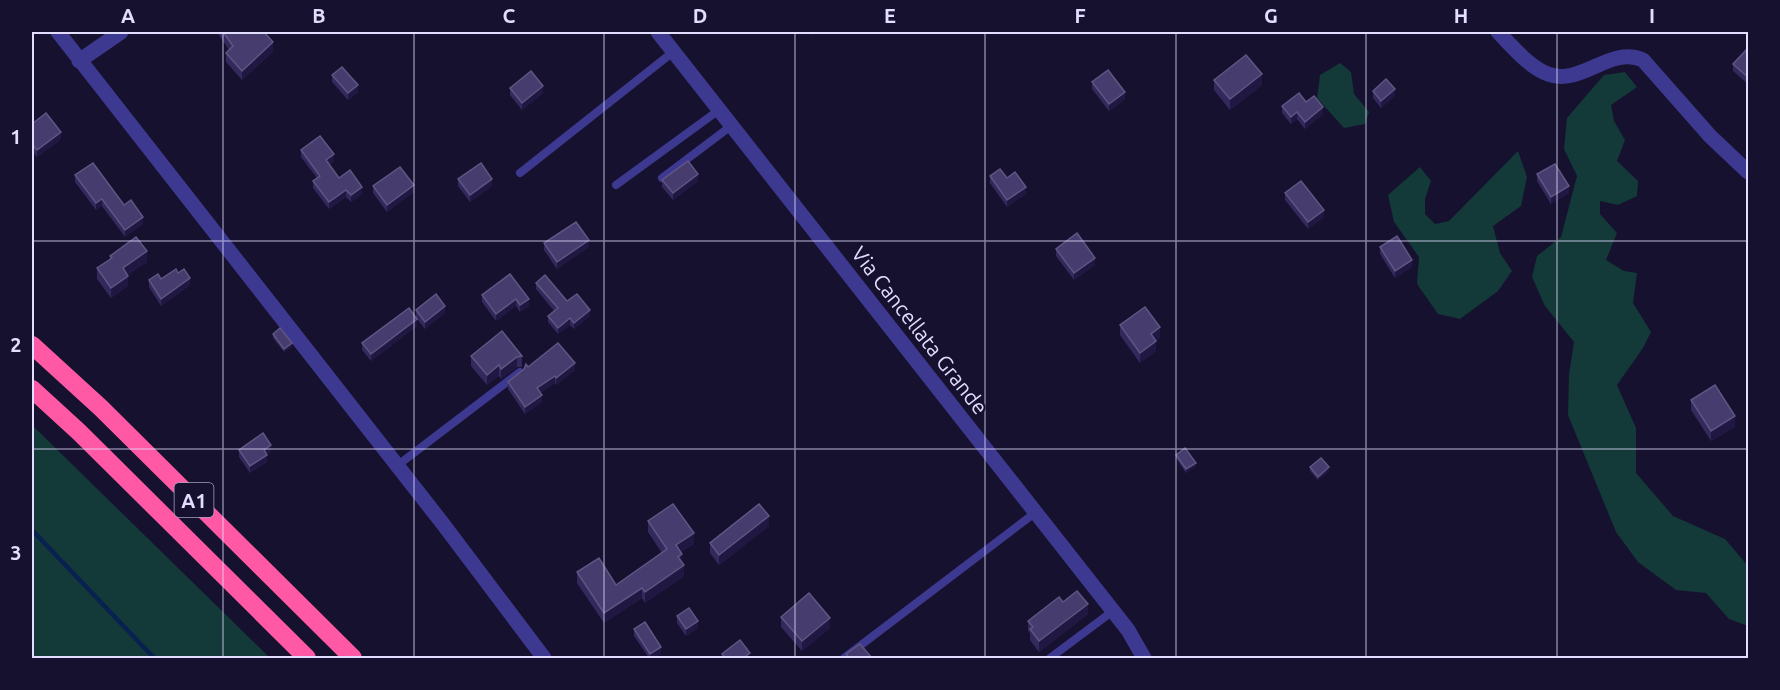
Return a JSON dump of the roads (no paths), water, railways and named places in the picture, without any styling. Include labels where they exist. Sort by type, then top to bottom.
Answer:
[{"type":"highway","name":"A1","points":[[32,345],[101,408],[353,658]]},
{"type":"highway","name":"A1","points":[[32,389],[80,432],[307,658]]},
{"type":"street","points":[[58,32],[398,465],[544,658]]},
{"type":"street","points":[[79,60],[121,32]]},
{"type":"street","name":"Via Cancellata Grande","points":[[658,32],[1113,611],[1144,658]]},
{"type":"street","points":[[1498,32],[1538,68],[1552,76],[1578,72],[1620,57],[1636,57],[1642,60],[1710,136],[1749,172]]},
{"type":"lane","points":[[520,173],[673,52]]},
{"type":"lane","points":[[616,186],[719,110]]},
{"type":"lane","points":[[662,178],[731,126]]},
{"type":"lane","points":[[398,465],[520,372]]},
{"type":"lane","points":[[844,658],[1036,512]]},
{"type":"lane","points":[[1050,658],[1113,611]]},
{"type":"waterway","points":[[32,530],[154,658]]}]
